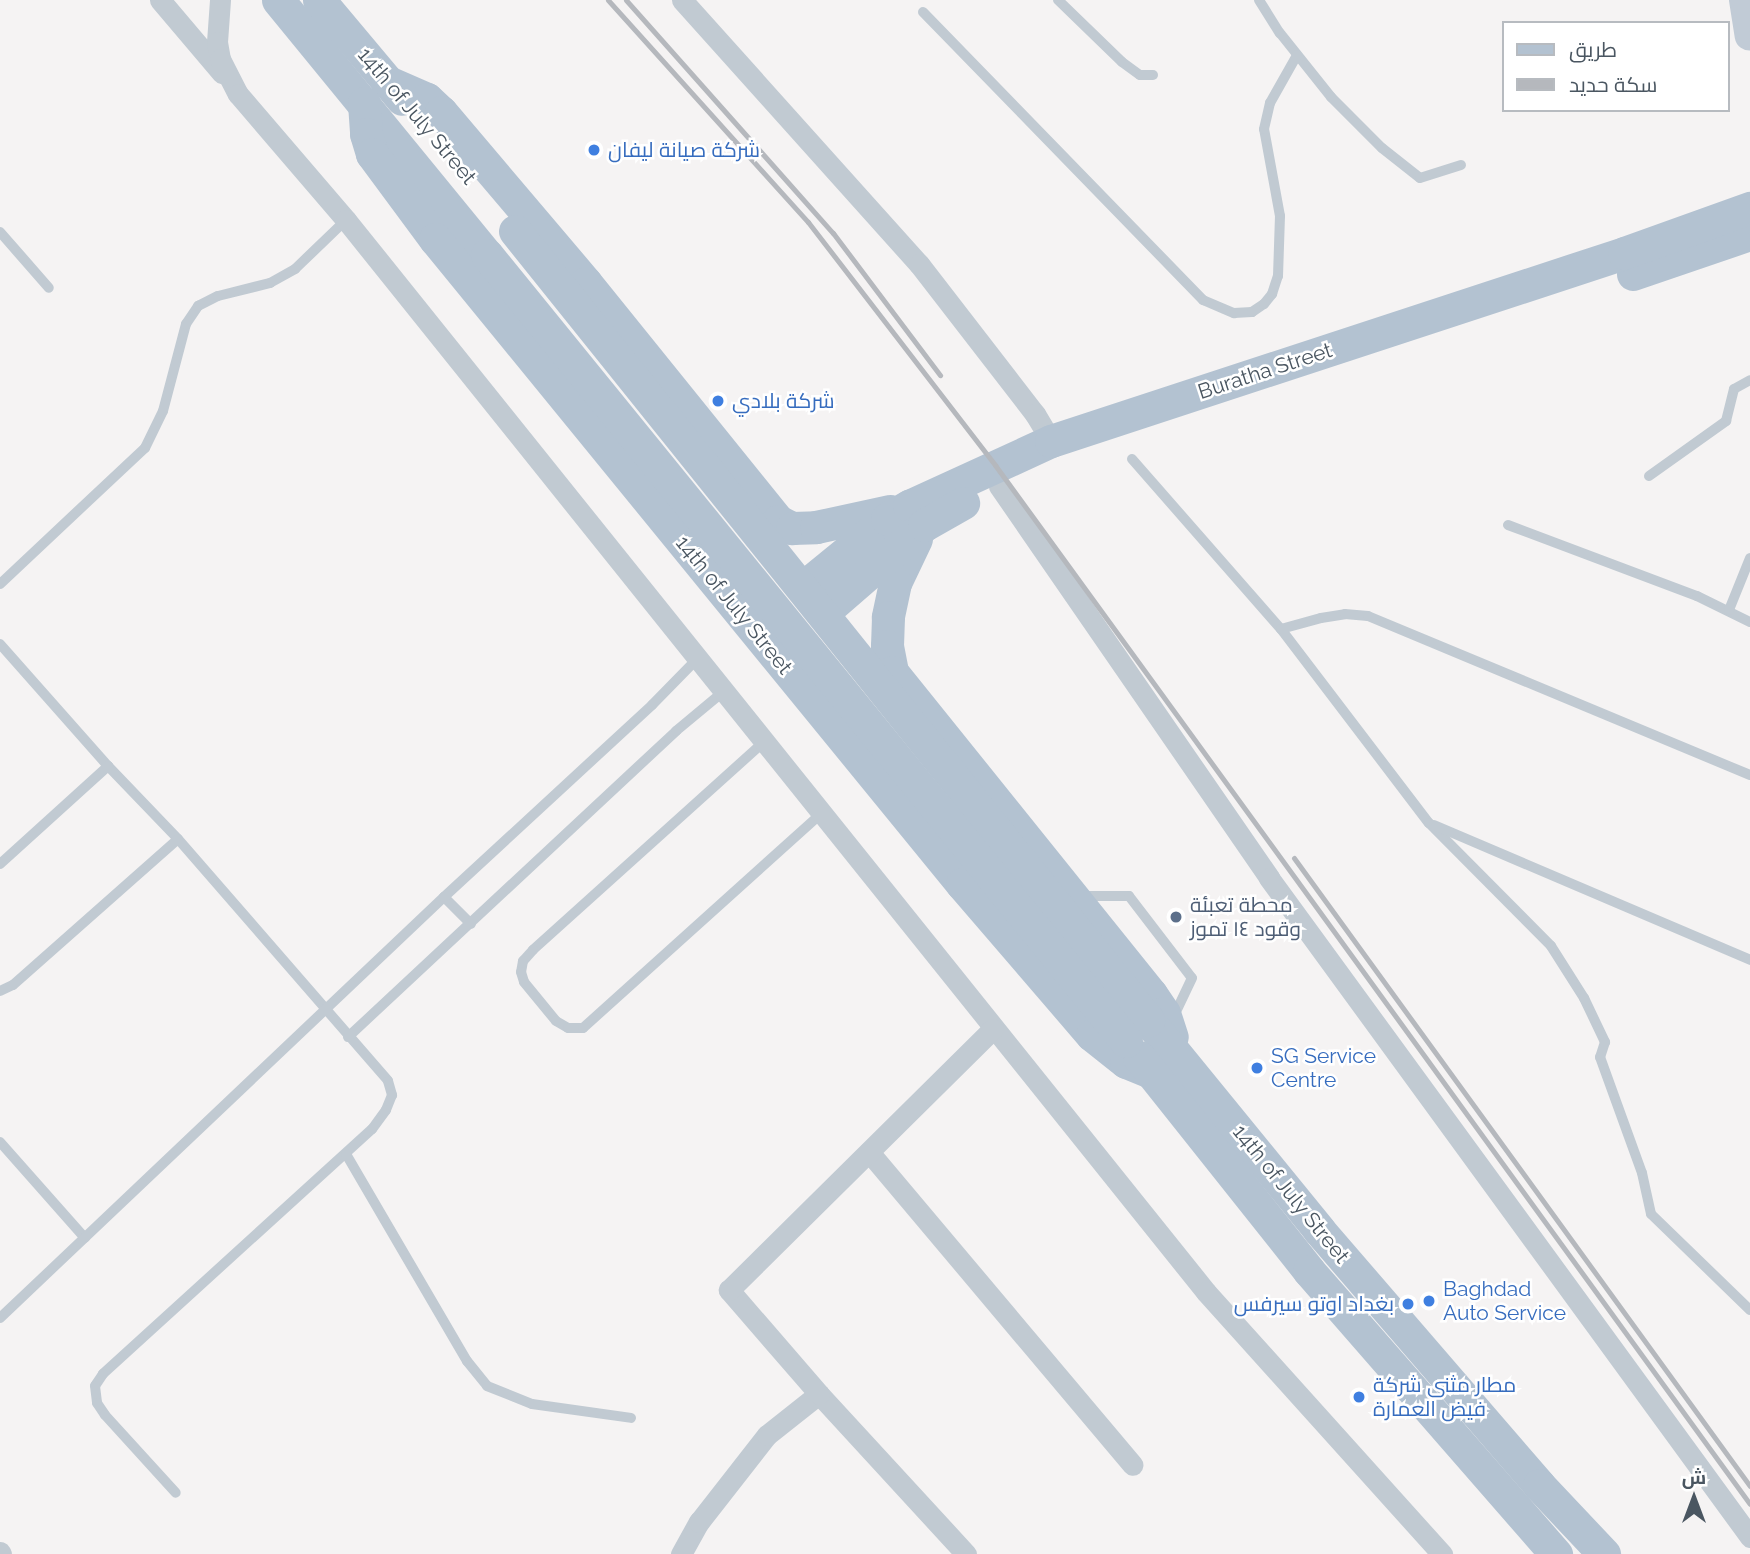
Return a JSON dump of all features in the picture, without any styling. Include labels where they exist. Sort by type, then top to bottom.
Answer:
[{"type":"main road","name":"14th of July Street","points":[[278,0],[487,255],[1154,1043],[1539,1485],[1604,1554]]},
{"type":"main road","name":"14th of July Street","points":[[319,0],[515,232],[1154,1043],[1309,1271],[1556,1554]]},
{"type":"main road","points":[[390,83],[427,99],[441,112],[586,283],[778,521],[792,528],[816,527],[917,515],[895,583],[888,617],[887,646],[892,671],[1151,994],[1154,1043]]},
{"type":"main road","name":"14th of July Street","points":[[364,103],[366,134],[380,169],[762,621],[962,884],[1092,1035],[1126,1062],[1154,1043]]},
{"type":"main road","name":"Buratha Street","points":[[816,597],[917,515],[1051,441],[1750,208]]},
{"type":"main road","name":"Buratha Street","points":[[917,515],[1093,450],[1750,234]]},
{"type":"street","points":[[160,0],[346,220],[697,659],[766,740],[993,1029],[1206,1292],[1442,1554]]},
{"type":"street","points":[[220,0],[217,42],[226,77]]},
{"type":"street","points":[[682,0],[919,264],[1035,414],[1051,441]]},
{"type":"street","points":[[1744,0],[1750,36]]},
{"type":"street","points":[[999,486],[1270,880],[1750,1537]]},
{"type":"street","points":[[966,1554],[818,1394],[729,1290],[993,1029]]},
{"type":"street","points":[[869,1152],[1133,1465]]},
{"type":"street","points":[[681,1554],[699,1522],[767,1435],[818,1394]]},
{"type":"lane","points":[[1059,0],[1122,62],[1140,75],[1153,75]]},
{"type":"lane","points":[[1259,0],[1297,55],[1331,97],[1381,148],[1420,178],[1461,165]]},
{"type":"lane","points":[[923,12],[1203,300],[1234,313],[1252,313],[1264,304],[1272,294],[1278,276],[1280,216],[1264,129],[1270,103],[1297,55]]},
{"type":"lane","points":[[0,583],[145,448],[163,411],[186,324],[198,306],[218,296],[270,283],[295,269],[346,220]]},
{"type":"lane","points":[[0,232],[49,288]]},
{"type":"lane","points":[[1649,476],[1726,421],[1734,389],[1750,380]]},
{"type":"lane","points":[[1132,458],[1280,629],[1429,823],[1551,946],[1584,998],[1605,1042],[1600,1057],[1642,1173],[1651,1214],[1750,1310]]},
{"type":"lane","points":[[1508,525],[1729,610],[1750,622]]},
{"type":"lane","points":[[1729,610],[1750,558]]},
{"type":"lane","points":[[1280,629],[1345,614],[1368,616],[1750,775]]},
{"type":"lane","points":[[0,644],[108,766],[178,839],[325,1012],[388,1081],[392,1095],[386,1110],[372,1129],[103,1374],[95,1386],[97,1403],[105,1415],[176,1493]]},
{"type":"lane","points":[[0,1318],[444,897],[652,705],[697,659]]},
{"type":"lane","points":[[348,1037],[676,731],[724,691]]},
{"type":"lane","points":[[766,740],[533,950],[523,961],[521,972],[524,982],[556,1021],[568,1028],[583,1028],[822,812]]},
{"type":"lane","points":[[0,864],[108,766]]},
{"type":"lane","points":[[1429,823],[1750,960]]},
{"type":"lane","points":[[0,991],[13,985],[178,839]]},
{"type":"lane","points":[[1072,896],[1129,896],[1192,978],[1154,1043]]},
{"type":"lane","points":[[444,897],[471,924]]},
{"type":"lane","points":[[0,1142],[85,1238]]},
{"type":"lane","points":[[346,1154],[467,1361],[487,1386],[532,1404],[631,1418]]},
{"type":"railway","points":[[608,0],[808,222],[995,465],[1750,1504]]},
{"type":"railway","points":[[626,0],[833,233],[940,375]]},
{"type":"railway","points":[[1294,858],[1750,1486]]},
{"type":"place","name":"شركة صيانة ليفان","points":[[594,150]]},
{"type":"place","name":"شركة بلادي","points":[[718,401]]},
{"type":"place","name":"محطة تعبئة وقود ١٤ تموز","points":[[1176,917]]},
{"type":"place","name":"SG Service Centre","points":[[1257,1068]]},
{"type":"place","name":"Baghdad Auto Service","points":[[1429,1301]]},
{"type":"place","name":"بغداد اوتو سيرفس","points":[[1408,1304]]},
{"type":"place","name":"مطار مثنى شركة فيض العمارة","points":[[1359,1397]]}]
